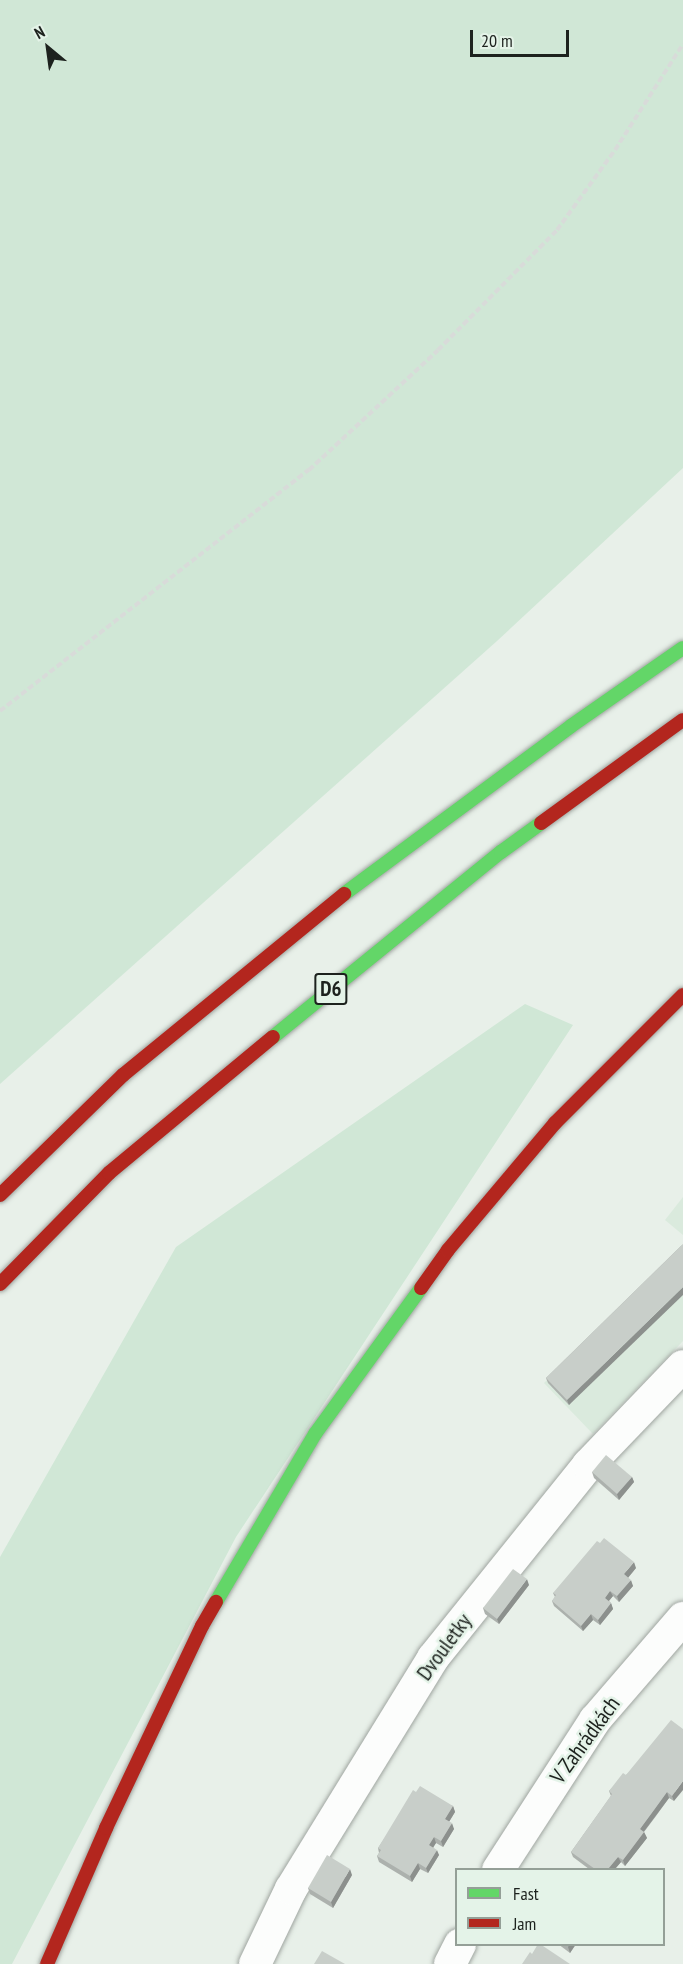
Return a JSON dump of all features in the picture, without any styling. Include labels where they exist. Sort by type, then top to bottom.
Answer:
[{"type":"main road","points":[[0,1195],[123,1075],[316,915],[571,726],[683,648]]},
{"type":"main road","name":"D6","points":[[0,1284],[109,1173],[310,1006],[501,852],[683,720]]},
{"type":"main road","points":[[47,1964],[106,1828],[202,1626],[315,1434],[447,1250],[555,1123],[683,995]]},
{"type":"street","name":"Dvouletky","points":[[255,1964],[291,1888],[433,1658],[588,1465],[683,1366]]},
{"type":"street","name":"V Zahrádkách","points":[[499,1868],[595,1720],[683,1618]]},
{"type":"street","points":[[450,1964],[459,1946]]},
{"type":"path","points":[[0,711],[309,470],[438,350],[557,230],[615,150],[683,44]]},
{"type":"shaded area","points":[[0,0],[683,0],[683,468],[497,641],[0,1084]]},
{"type":"shaded area","points":[[525,1004],[573,1025],[236,1537],[12,1964],[0,1964],[0,1557],[176,1247]]},
{"type":"shaded area","points":[[683,1197],[683,1235],[665,1220]]},
{"type":"shaded area","points":[[683,1246],[683,1341],[593,1434],[544,1383]]},
{"type":"building","points":[[683,1244],[683,1287],[567,1400],[546,1378]]},
{"type":"building","points":[[606,1455],[632,1477],[617,1494],[592,1472]]},
{"type":"building","points":[[604,1538],[634,1562],[624,1574],[631,1580],[617,1596],[610,1591],[605,1598],[611,1603],[598,1620],[591,1614],[581,1626],[552,1601],[556,1595],[553,1593],[597,1541],[600,1543]]},
{"type":"building","points":[[513,1569],[527,1579],[497,1619],[483,1608]]},
{"type":"building","points":[[671,1720],[683,1729],[683,1781],[672,1796],[667,1792],[640,1829],[644,1832],[623,1860],[618,1857],[609,1868],[594,1868],[571,1852],[612,1794],[609,1791],[623,1773],[626,1775]]},
{"type":"building","points":[[420,1786],[453,1806],[445,1819],[452,1823],[441,1841],[434,1837],[429,1845],[437,1850],[426,1868],[418,1863],[410,1876],[377,1856],[381,1850],[378,1848],[413,1790],[416,1792]]},
{"type":"building","points":[[327,1855],[350,1869],[331,1902],[308,1888]]},
{"type":"building","points":[[537,1946],[543,1946],[570,1964],[522,1964],[530,1952],[532,1954]]},
{"type":"building","points":[[322,1951],[345,1964],[314,1964]]},
{"type":"traffic: fast","points":[[344,894],[571,726],[683,648]]},
{"type":"traffic: fast","points":[[273,1037],[501,852],[541,823]]},
{"type":"traffic: fast","points":[[216,1602],[315,1434],[421,1288]]},
{"type":"traffic: jam","points":[[541,823],[683,720]]},
{"type":"traffic: jam","points":[[0,1195],[123,1075],[344,894]]},
{"type":"traffic: jam","points":[[421,1288],[448,1250],[555,1123],[683,995]]},
{"type":"traffic: jam","points":[[0,1284],[109,1173],[273,1037]]},
{"type":"traffic: jam","points":[[47,1964],[106,1828],[202,1626],[216,1602]]}]
